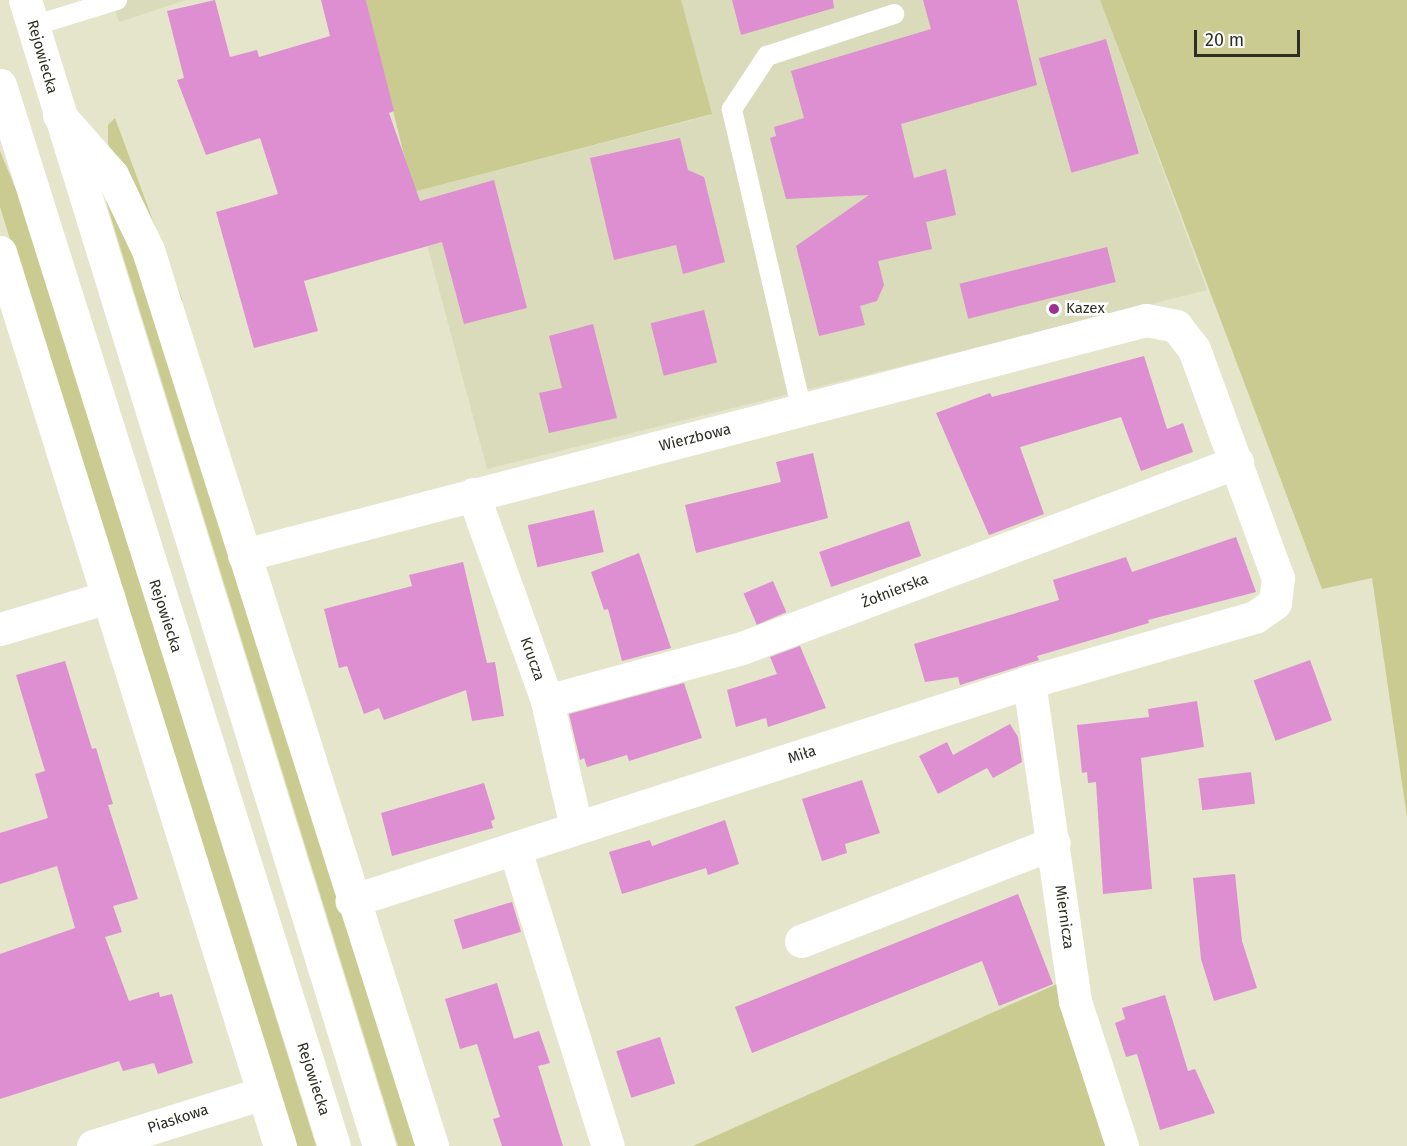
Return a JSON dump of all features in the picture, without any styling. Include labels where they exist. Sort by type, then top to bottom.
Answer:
[{"type":"main road","name":"Rejowiecka","points":[[29,13],[379,1146]]},
{"type":"main road","name":"Rejowiecka","points":[[0,85],[334,1146]]},
{"type":"main road","name":"Rejowiecka","points":[[59,115],[112,175],[148,250],[351,901],[432,1146]]},
{"type":"main road","points":[[0,252],[280,1146]]},
{"type":"main road","name":"Wierzbowa","points":[[244,555],[1146,320],[1176,326],[1194,349],[1237,462]]},
{"type":"main road","name":"Miła","points":[[351,901],[515,850],[576,827],[1029,682],[1255,617],[1275,603],[1278,578],[1237,462]]},
{"type":"main road","name":"Żołnierska","points":[[547,701],[742,648],[1237,462]]},
{"type":"main road","name":"Krucza","points":[[473,494],[547,701],[576,827]]},
{"type":"main road","points":[[0,629],[108,597]]},
{"type":"main road","name":"Miernicza","points":[[1029,682],[1054,843],[1086,1008],[1122,1146]]},
{"type":"main road","points":[[801,941],[1054,843]]},
{"type":"main road","points":[[515,850],[608,1146]]},
{"type":"main road","name":"Piaskowa","points":[[93,1146],[263,1093]]},
{"type":"lane","points":[[29,13],[117,0]]},
{"type":"lane","points":[[802,411],[732,109],[767,56],[894,14]]},
{"type":"shaded area","points":[[112,0],[186,0],[119,22]]},
{"type":"shaded area","points":[[681,0],[1100,0],[1207,290],[487,469],[413,192],[711,115]]},
{"type":"green space","points":[[366,0],[681,0],[712,114],[413,192]]},
{"type":"green space","points":[[1100,0],[1407,0],[1407,817],[1372,578],[1322,589]]},
{"type":"green space","points":[[115,118],[182,299],[182,318],[108,144],[108,125]]},
{"type":"green space","points":[[0,151],[20,199],[316,1146],[294,1146],[0,207]]},
{"type":"green space","points":[[108,197],[142,263],[422,1146],[398,1146],[106,201]]},
{"type":"green space","points":[[1059,983],[1110,1146],[693,1146]]},
{"type":"building","points":[[215,0],[230,57],[257,50],[259,57],[330,36],[321,0],[366,0],[394,111],[389,113],[420,201],[494,180],[527,308],[464,324],[442,242],[304,281],[318,331],[254,348],[216,212],[278,194],[260,138],[206,155],[177,80],[184,78],[167,11]]},
{"type":"building","points":[[732,0],[833,0],[834,8],[741,35]]},
{"type":"building","points":[[923,0],[1017,0],[1037,85],[901,124],[914,178],[946,169],[956,215],[926,222],[932,249],[878,261],[884,285],[877,301],[860,306],[865,325],[819,336],[796,246],[869,195],[786,199],[770,138],[776,136],[774,127],[804,118],[791,71],[931,29]]},
{"type":"building","points":[[1106,39],[1139,153],[1072,173],[1039,58]]},
{"type":"building","points":[[680,138],[688,170],[704,177],[725,262],[683,274],[676,245],[614,260],[590,158]]},
{"type":"building","points":[[1107,247],[1116,282],[968,319],[960,284]]},
{"type":"building","points":[[704,310],[717,362],[664,376],[651,323]]},
{"type":"building","points":[[593,324],[617,418],[549,433],[539,393],[562,388],[549,336]]},
{"type":"building","points":[[1144,356],[1167,429],[1183,423],[1193,452],[1141,471],[1121,417],[1020,447],[1044,514],[989,535],[936,413],[990,393],[992,397]]},
{"type":"building","points":[[813,453],[828,518],[696,553],[685,505],[781,482],[776,462]]},
{"type":"building","points":[[594,510],[604,552],[537,567],[528,525]]},
{"type":"building","points":[[909,521],[921,556],[831,587],[819,552]]},
{"type":"building","points":[[1236,537],[1256,592],[1148,620],[1149,623],[1037,656],[1039,660],[960,685],[958,677],[925,682],[914,644],[1059,600],[1053,580],[1126,557],[1132,572]]},
{"type":"building","points":[[639,553],[671,648],[622,661],[608,609],[604,610],[591,572]]},
{"type":"building","points":[[463,562],[487,663],[495,662],[504,716],[472,721],[466,690],[384,720],[379,708],[364,714],[347,666],[339,668],[324,609],[412,586],[409,575]]},
{"type":"building","points":[[773,581],[786,612],[757,625],[744,594]]},
{"type":"building","points":[[800,646],[826,708],[768,727],[766,718],[736,727],[727,690],[777,674],[770,657]]},
{"type":"building","points":[[1310,660],[1332,720],[1276,741],[1254,681]]},
{"type":"building","points":[[65,661],[92,749],[96,748],[113,804],[108,805],[138,899],[113,906],[122,932],[105,937],[129,1001],[159,992],[160,997],[172,994],[193,1063],[158,1074],[154,1063],[123,1071],[119,1061],[0,1099],[0,954],[75,928],[57,866],[0,884],[0,833],[48,818],[35,774],[45,771],[16,675]]},
{"type":"building","points":[[684,683],[702,738],[629,761],[627,755],[587,767],[584,758],[580,760],[569,714]]},
{"type":"building","points":[[1197,701],[1204,747],[1141,758],[1152,889],[1103,894],[1096,782],[1088,783],[1087,772],[1082,773],[1077,725],[1149,717],[1148,709]]},
{"type":"building","points":[[1010,724],[1018,737],[1022,762],[993,778],[987,768],[938,794],[919,756],[947,742],[953,755]]},
{"type":"building","points":[[1251,772],[1255,804],[1202,810],[1198,778]]},
{"type":"building","points":[[862,780],[880,833],[845,844],[847,853],[822,861],[802,799]]},
{"type":"building","points":[[484,783],[495,819],[491,821],[493,828],[392,856],[381,813]]},
{"type":"building","points":[[725,820],[739,864],[708,875],[706,868],[622,894],[609,852],[650,840],[652,846]]},
{"type":"building","points":[[1235,874],[1242,941],[1257,988],[1214,1001],[1201,959],[1193,878]]},
{"type":"building","points":[[1018,894],[1053,984],[999,1006],[982,961],[752,1053],[735,1007]]},
{"type":"building","points":[[512,902],[521,932],[463,949],[454,920]]},
{"type":"building","points":[[497,983],[514,1039],[539,1031],[550,1063],[538,1066],[563,1146],[502,1146],[493,1119],[500,1117],[477,1044],[460,1049],[445,999]]},
{"type":"building","points":[[1165,995],[1188,1071],[1195,1069],[1215,1113],[1160,1130],[1137,1054],[1126,1057],[1115,1023],[1125,1019],[1122,1008]]},
{"type":"building","points":[[660,1037],[675,1084],[631,1098],[616,1051]]},
{"type":"place","name":"Kazex","points":[[1054,309]]}]
